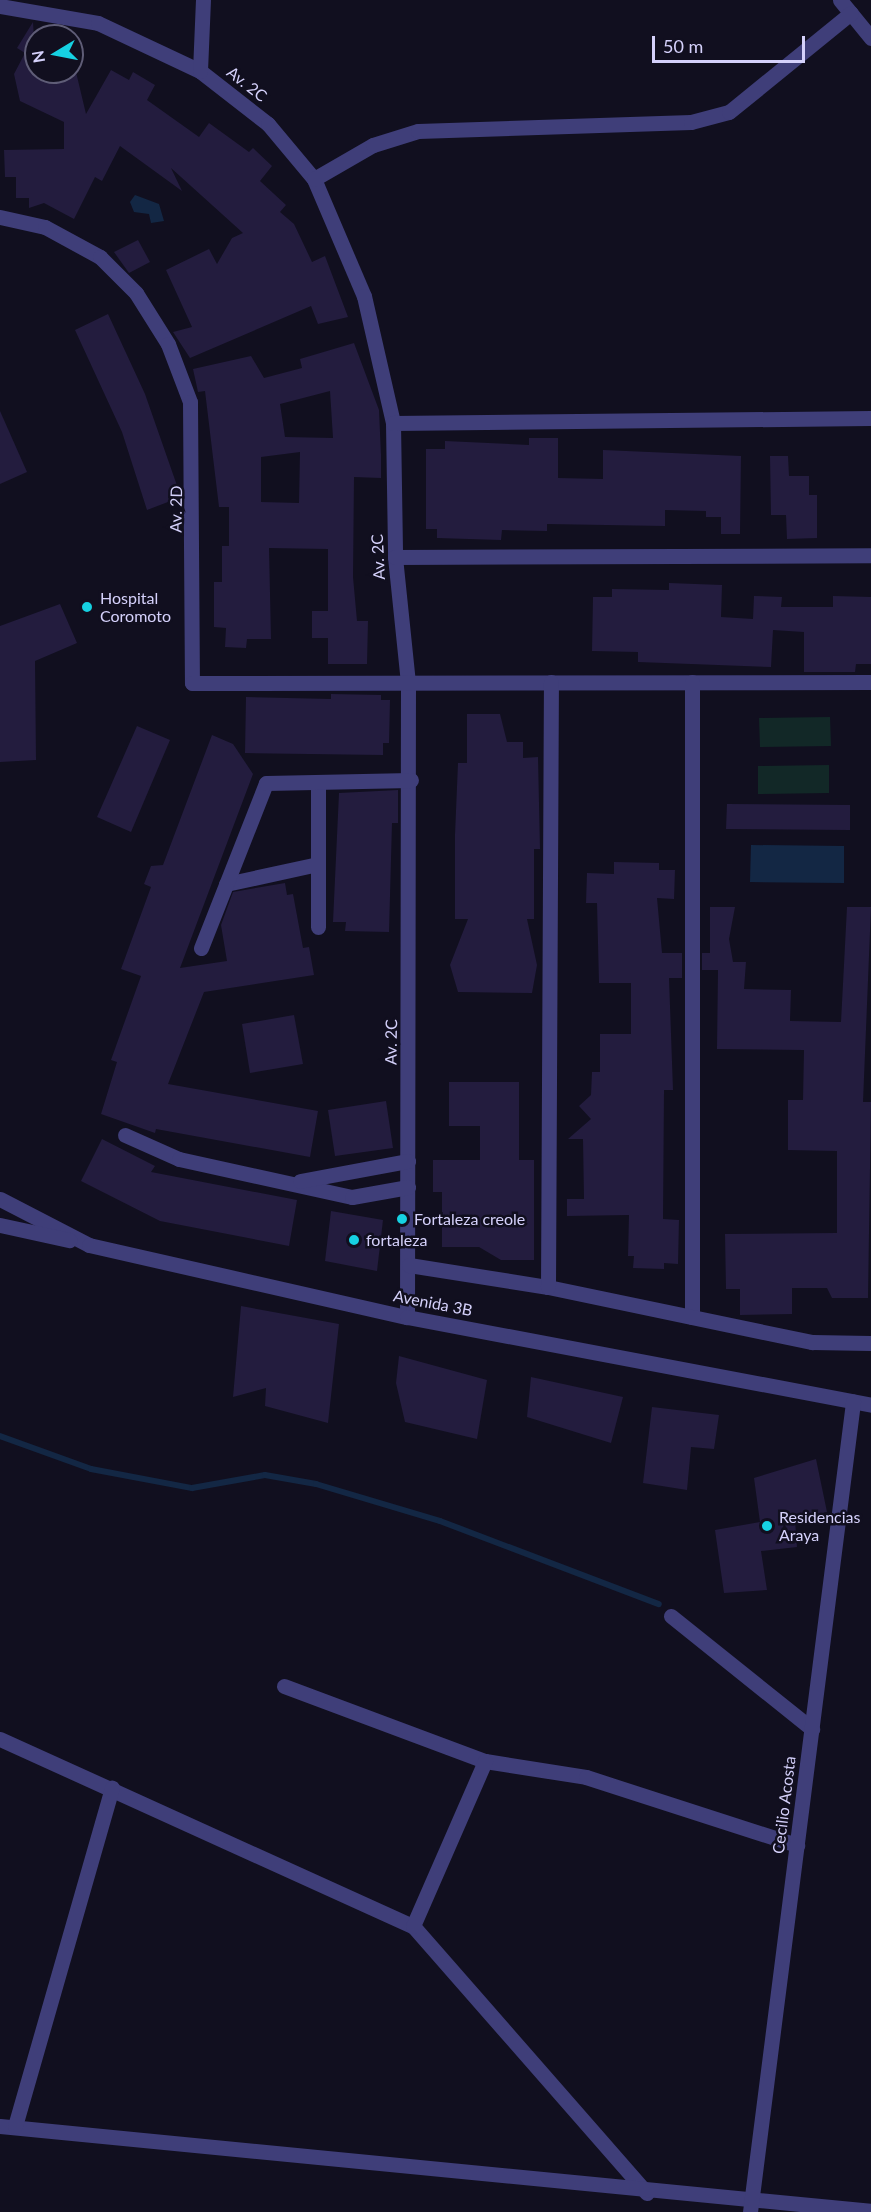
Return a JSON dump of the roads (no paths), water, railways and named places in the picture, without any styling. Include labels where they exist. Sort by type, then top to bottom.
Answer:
[{"type":"street","points":[[200,71],[203,0]]},
{"type":"street","points":[[840,0],[871,38]]},
{"type":"street","name":"Av. 2C","points":[[0,6],[98,23],[200,71],[268,124],[314,179],[364,296],[393,423],[395,557],[408,683],[411,780],[407,1317]]},
{"type":"street","points":[[314,179],[373,145],[418,131],[691,122],[729,112],[851,13]]},
{"type":"street","name":"Av. 2D","points":[[0,217],[45,227],[99,257],[136,293],[168,344],[190,402],[192,683],[408,683]]},
{"type":"street","points":[[393,423],[871,418]]},
{"type":"street","points":[[395,557],[871,555]]},
{"type":"street","points":[[548,1287],[551,682]]},
{"type":"street","points":[[692,682],[692,1317]]},
{"type":"street","points":[[408,683],[871,682]]},
{"type":"street","points":[[201,948],[266,783],[411,780]]},
{"type":"street","points":[[318,783],[318,927]]},
{"type":"street","points":[[226,884],[318,864]]},
{"type":"street","points":[[125,1135],[179,1159],[297,1182],[351,1197],[408,1187]]},
{"type":"street","points":[[297,1182],[408,1161]]},
{"type":"street","name":"Avenida 3B","points":[[0,1199],[89,1245],[407,1317],[871,1405]]},
{"type":"street","points":[[0,1225],[89,1245]]},
{"type":"street","points":[[409,1265],[548,1287],[812,1342],[871,1343]]},
{"type":"street","name":"Cecilio Acosta","points":[[751,2206],[853,1402]]},
{"type":"street","points":[[671,1616],[812,1729]]},
{"type":"street","points":[[284,1686],[485,1761],[586,1777],[797,1845]]},
{"type":"street","points":[[0,1739],[413,1926],[647,2193]]},
{"type":"street","points":[[413,1926],[485,1761]]},
{"type":"street","points":[[112,1788],[7,2126],[647,2193],[751,2206],[871,2211]]},
{"type":"water","points":[[135,195],[159,204],[164,221],[151,223],[149,214],[134,212],[130,202]]},
{"type":"water","points":[[751,845],[844,846],[844,883],[750,882]]},
{"type":"waterway","points":[[0,1436],[91,1469],[192,1488],[265,1475],[316,1484],[440,1521],[659,1604]]},
{"type":"place","name":"Hospital Coromoto","points":[[87,607]]},
{"type":"place","name":"Fortaleza creole","points":[[402,1219]]},
{"type":"place","name":"fortaleza","points":[[354,1240]]},
{"type":"place","name":"Residencias Araya","points":[[767,1526]]}]
